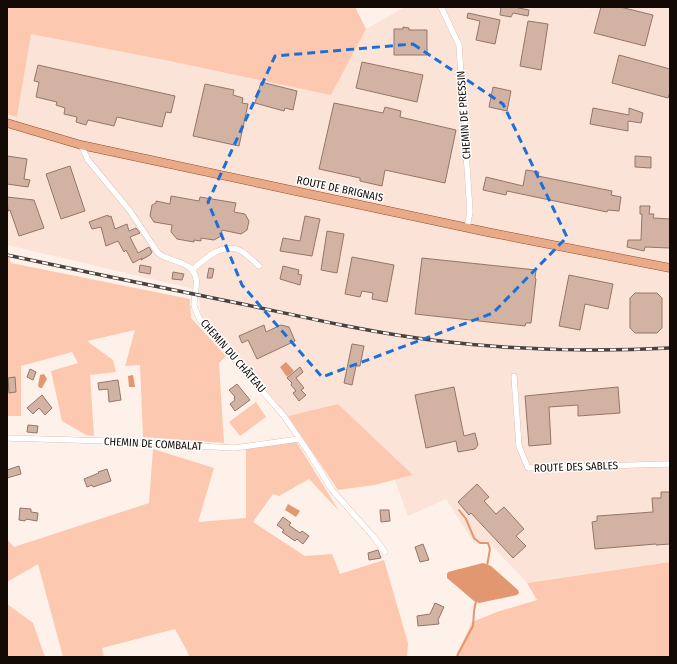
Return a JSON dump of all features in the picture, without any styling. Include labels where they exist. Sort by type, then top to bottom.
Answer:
[{"type":"main road","name":"ROUTE DE BRIGNAIS","points":[[7,123],[81,145],[467,228],[670,268]]},
{"type":"street","name":"CHEMIN DE PRESSIN","points":[[441,7],[459,45],[470,212],[467,228]]},
{"type":"street","points":[[81,145],[88,160],[130,211],[158,253],[164,257],[182,263],[192,270],[201,261],[212,254],[231,248],[240,250],[259,266]]},
{"type":"street","name":"CHEMIN DU CHÂTEAU","points":[[192,270],[195,274],[196,282],[195,308],[200,320],[284,416],[332,490],[373,536],[385,552]]},
{"type":"street","name":"ROUTE DES SABLES","points":[[514,376],[519,446],[528,468],[670,464]]},
{"type":"street","name":"CHEMIN DE COMBALAT","points":[[7,438],[108,441],[234,448],[299,439]]},
{"type":"highlighted area","points":[[413,44],[503,104],[567,237],[493,313],[322,377],[242,285],[208,202],[275,56]]},
{"type":"shaded area","points":[[7,7],[355,7],[366,29],[331,95],[170,61],[31,34],[17,117],[7,114]]},
{"type":"shaded area","points":[[405,7],[579,7],[588,9],[588,7],[670,7],[670,562],[527,583],[488,541],[474,543],[446,499],[408,516],[395,480],[413,475],[338,404],[288,416],[201,316],[198,290],[7,245],[7,114],[17,117],[31,29],[331,95],[366,29]]},
{"type":"shaded area","points":[[7,252],[11,263],[190,299],[191,318],[226,356],[219,363],[224,443],[143,437],[140,365],[125,366],[135,330],[87,341],[113,360],[116,372],[90,375],[94,436],[86,435],[62,421],[51,371],[78,363],[72,352],[21,366],[21,416],[7,416]]},
{"type":"shaded area","points":[[286,362],[294,371],[287,377],[280,367]]},
{"type":"shaded area","points":[[44,374],[47,379],[42,388],[40,388],[38,386],[40,375]]},
{"type":"shaded area","points":[[133,375],[135,387],[129,387],[128,376]]},
{"type":"shaded area","points":[[256,402],[266,417],[240,436],[229,422]]},
{"type":"shaded area","points":[[338,404],[413,475],[374,485],[338,490],[288,416]]},
{"type":"shaded area","points":[[296,441],[339,511],[309,479],[279,496],[273,494],[253,522],[305,556],[332,554],[340,574],[384,560],[408,643],[407,657],[189,657],[175,629],[102,648],[104,657],[63,657],[38,564],[7,582],[7,539],[14,547],[149,503],[153,449],[214,468],[198,522],[246,518],[246,449]]},
{"type":"shaded area","points":[[288,504],[300,511],[296,517],[285,510]]},
{"type":"shaded area","points":[[670,562],[670,657],[456,657],[472,622],[497,612],[537,600],[527,583]]},
{"type":"shaded area","points":[[483,563],[491,566],[518,590],[519,593],[517,595],[479,603],[474,601],[447,578],[448,572]]},
{"type":"shaded area","points":[[7,604],[33,623],[45,657],[7,657]]},
{"type":"building","points":[[501,7],[514,7],[529,10],[528,16],[513,13],[511,17],[500,15]]},
{"type":"building","points":[[601,7],[620,7],[653,15],[645,46],[594,33]]},
{"type":"building","points":[[468,13],[500,20],[495,44],[476,40],[480,21],[467,18]]},
{"type":"building","points":[[528,21],[548,24],[541,70],[520,66]]},
{"type":"building","points":[[403,27],[409,28],[409,30],[427,30],[427,55],[394,55],[394,29],[403,29]]},
{"type":"building","points":[[619,55],[670,69],[670,92],[668,98],[612,83]]},
{"type":"building","points":[[362,62],[423,75],[417,102],[356,88]]},
{"type":"building","points":[[38,65],[175,96],[171,113],[166,112],[162,127],[117,117],[114,126],[88,120],[86,125],[76,122],[77,117],[64,114],[65,108],[56,105],[57,102],[36,97],[39,82],[34,81]]},
{"type":"building","points":[[261,82],[297,91],[293,110],[285,108],[284,111],[255,103]]},
{"type":"building","points":[[205,84],[234,90],[233,95],[243,98],[242,103],[248,104],[239,146],[193,136]]},
{"type":"building","points":[[493,87],[511,91],[507,111],[489,107]]},
{"type":"building","points":[[334,103],[383,113],[385,107],[401,111],[400,117],[456,130],[445,183],[385,170],[382,186],[360,181],[360,178],[319,169]]},
{"type":"building","points":[[593,108],[629,115],[629,108],[643,113],[641,123],[628,121],[628,131],[590,124]]},
{"type":"building","points":[[7,156],[27,159],[24,179],[30,180],[28,187],[7,184]]},
{"type":"building","points":[[635,156],[651,157],[651,168],[635,167]]},
{"type":"building","points":[[70,166],[85,211],[61,219],[46,174]]},
{"type":"building","points":[[526,170],[539,172],[538,176],[612,191],[611,195],[621,197],[619,211],[608,210],[607,212],[507,191],[506,195],[483,190],[486,177],[523,186]]},
{"type":"building","points":[[171,196],[199,201],[200,197],[236,203],[234,212],[245,214],[249,221],[247,230],[241,234],[222,230],[221,236],[214,240],[201,238],[201,241],[194,240],[194,242],[177,239],[171,232],[172,225],[154,222],[150,216],[152,205],[156,203],[156,201],[170,204]]},
{"type":"building","points":[[7,197],[34,200],[44,228],[19,236],[10,210],[8,211]]},
{"type":"building","points":[[640,206],[650,206],[649,214],[654,214],[653,218],[670,219],[670,248],[645,247],[644,251],[627,247],[628,240],[641,240],[642,214],[640,214]]},
{"type":"building","points":[[108,215],[109,217],[111,216],[115,229],[127,224],[129,231],[136,228],[140,233],[130,237],[138,253],[149,247],[152,252],[150,255],[133,263],[126,250],[124,252],[118,241],[106,246],[101,227],[92,229],[89,222]]},
{"type":"building","points":[[305,216],[320,219],[312,256],[280,251],[283,238],[300,241]]},
{"type":"building","points":[[327,231],[344,234],[337,273],[321,270]]},
{"type":"building","points":[[352,257],[394,265],[387,302],[372,299],[373,293],[362,291],[360,297],[345,294]]},
{"type":"building","points":[[422,258],[536,270],[531,323],[526,323],[525,326],[415,314]]},
{"type":"building","points":[[140,265],[151,267],[150,274],[139,272]]},
{"type":"building","points":[[283,266],[299,270],[298,274],[302,275],[300,285],[280,279]]},
{"type":"building","points":[[209,268],[214,269],[212,278],[207,278]]},
{"type":"building","points":[[173,272],[184,274],[182,280],[172,279]]},
{"type":"building","points":[[569,275],[613,284],[608,309],[585,304],[580,330],[559,326]]},
{"type":"building","points":[[635,293],[657,293],[662,298],[662,328],[657,333],[635,333],[630,328],[630,298]]},
{"type":"building","points":[[264,325],[266,332],[281,325],[289,327],[295,341],[257,359],[248,340],[242,343],[239,336]]},
{"type":"building","points":[[352,344],[364,346],[360,366],[356,366],[352,385],[344,383]]},
{"type":"building","points":[[300,367],[303,372],[296,378],[304,388],[301,390],[306,395],[299,401],[293,393],[296,391],[291,385],[292,383],[287,378]]},
{"type":"building","points":[[30,369],[36,372],[33,380],[27,377]]},
{"type":"building","points":[[15,377],[16,392],[9,393],[8,378]]},
{"type":"building","points":[[118,380],[121,400],[109,402],[108,389],[99,390],[98,383]]},
{"type":"building","points":[[237,384],[250,400],[235,411],[230,404],[235,400],[235,397],[229,390]]},
{"type":"building","points":[[454,387],[464,436],[475,433],[478,445],[475,449],[458,452],[456,441],[426,448],[415,395]]},
{"type":"building","points":[[618,387],[620,413],[578,416],[578,405],[549,407],[551,444],[529,446],[525,396]]},
{"type":"building","points":[[42,395],[52,408],[45,415],[39,408],[33,414],[27,408]]},
{"type":"building","points":[[28,425],[38,426],[37,433],[27,432]]},
{"type":"building","points":[[19,466],[21,474],[7,478],[7,470]]},
{"type":"building","points":[[107,469],[111,481],[93,487],[92,485],[87,487],[84,479]]},
{"type":"building","points":[[477,484],[489,497],[484,501],[496,514],[504,507],[524,529],[516,536],[526,546],[513,558],[471,513],[469,515],[458,502]]},
{"type":"building","points":[[661,492],[670,492],[670,544],[595,549],[592,522],[597,521],[597,516],[653,512],[652,498],[661,498]]},
{"type":"building","points":[[20,508],[31,509],[31,512],[38,513],[37,521],[26,519],[25,521],[19,520]]},
{"type":"building","points":[[380,510],[389,510],[390,521],[381,522]]},
{"type":"building","points":[[283,517],[291,523],[289,525],[300,533],[302,531],[309,536],[303,544],[297,539],[295,541],[282,532],[284,530],[277,525]]},
{"type":"building","points":[[423,544],[429,560],[420,562],[415,547]]},
{"type":"building","points":[[378,550],[381,558],[369,560],[368,553]]},
{"type":"building","points":[[435,603],[444,607],[438,620],[439,624],[418,626],[417,616],[430,614]]},
{"type":"waterway","points":[[459,510],[466,519],[474,538],[480,543],[488,543],[490,549],[487,566]]},
{"type":"waterway","points":[[457,657],[473,626],[476,601]]},
{"type":"railway","points":[[7,255],[336,324],[407,337],[520,348],[580,350],[670,348]]}]
